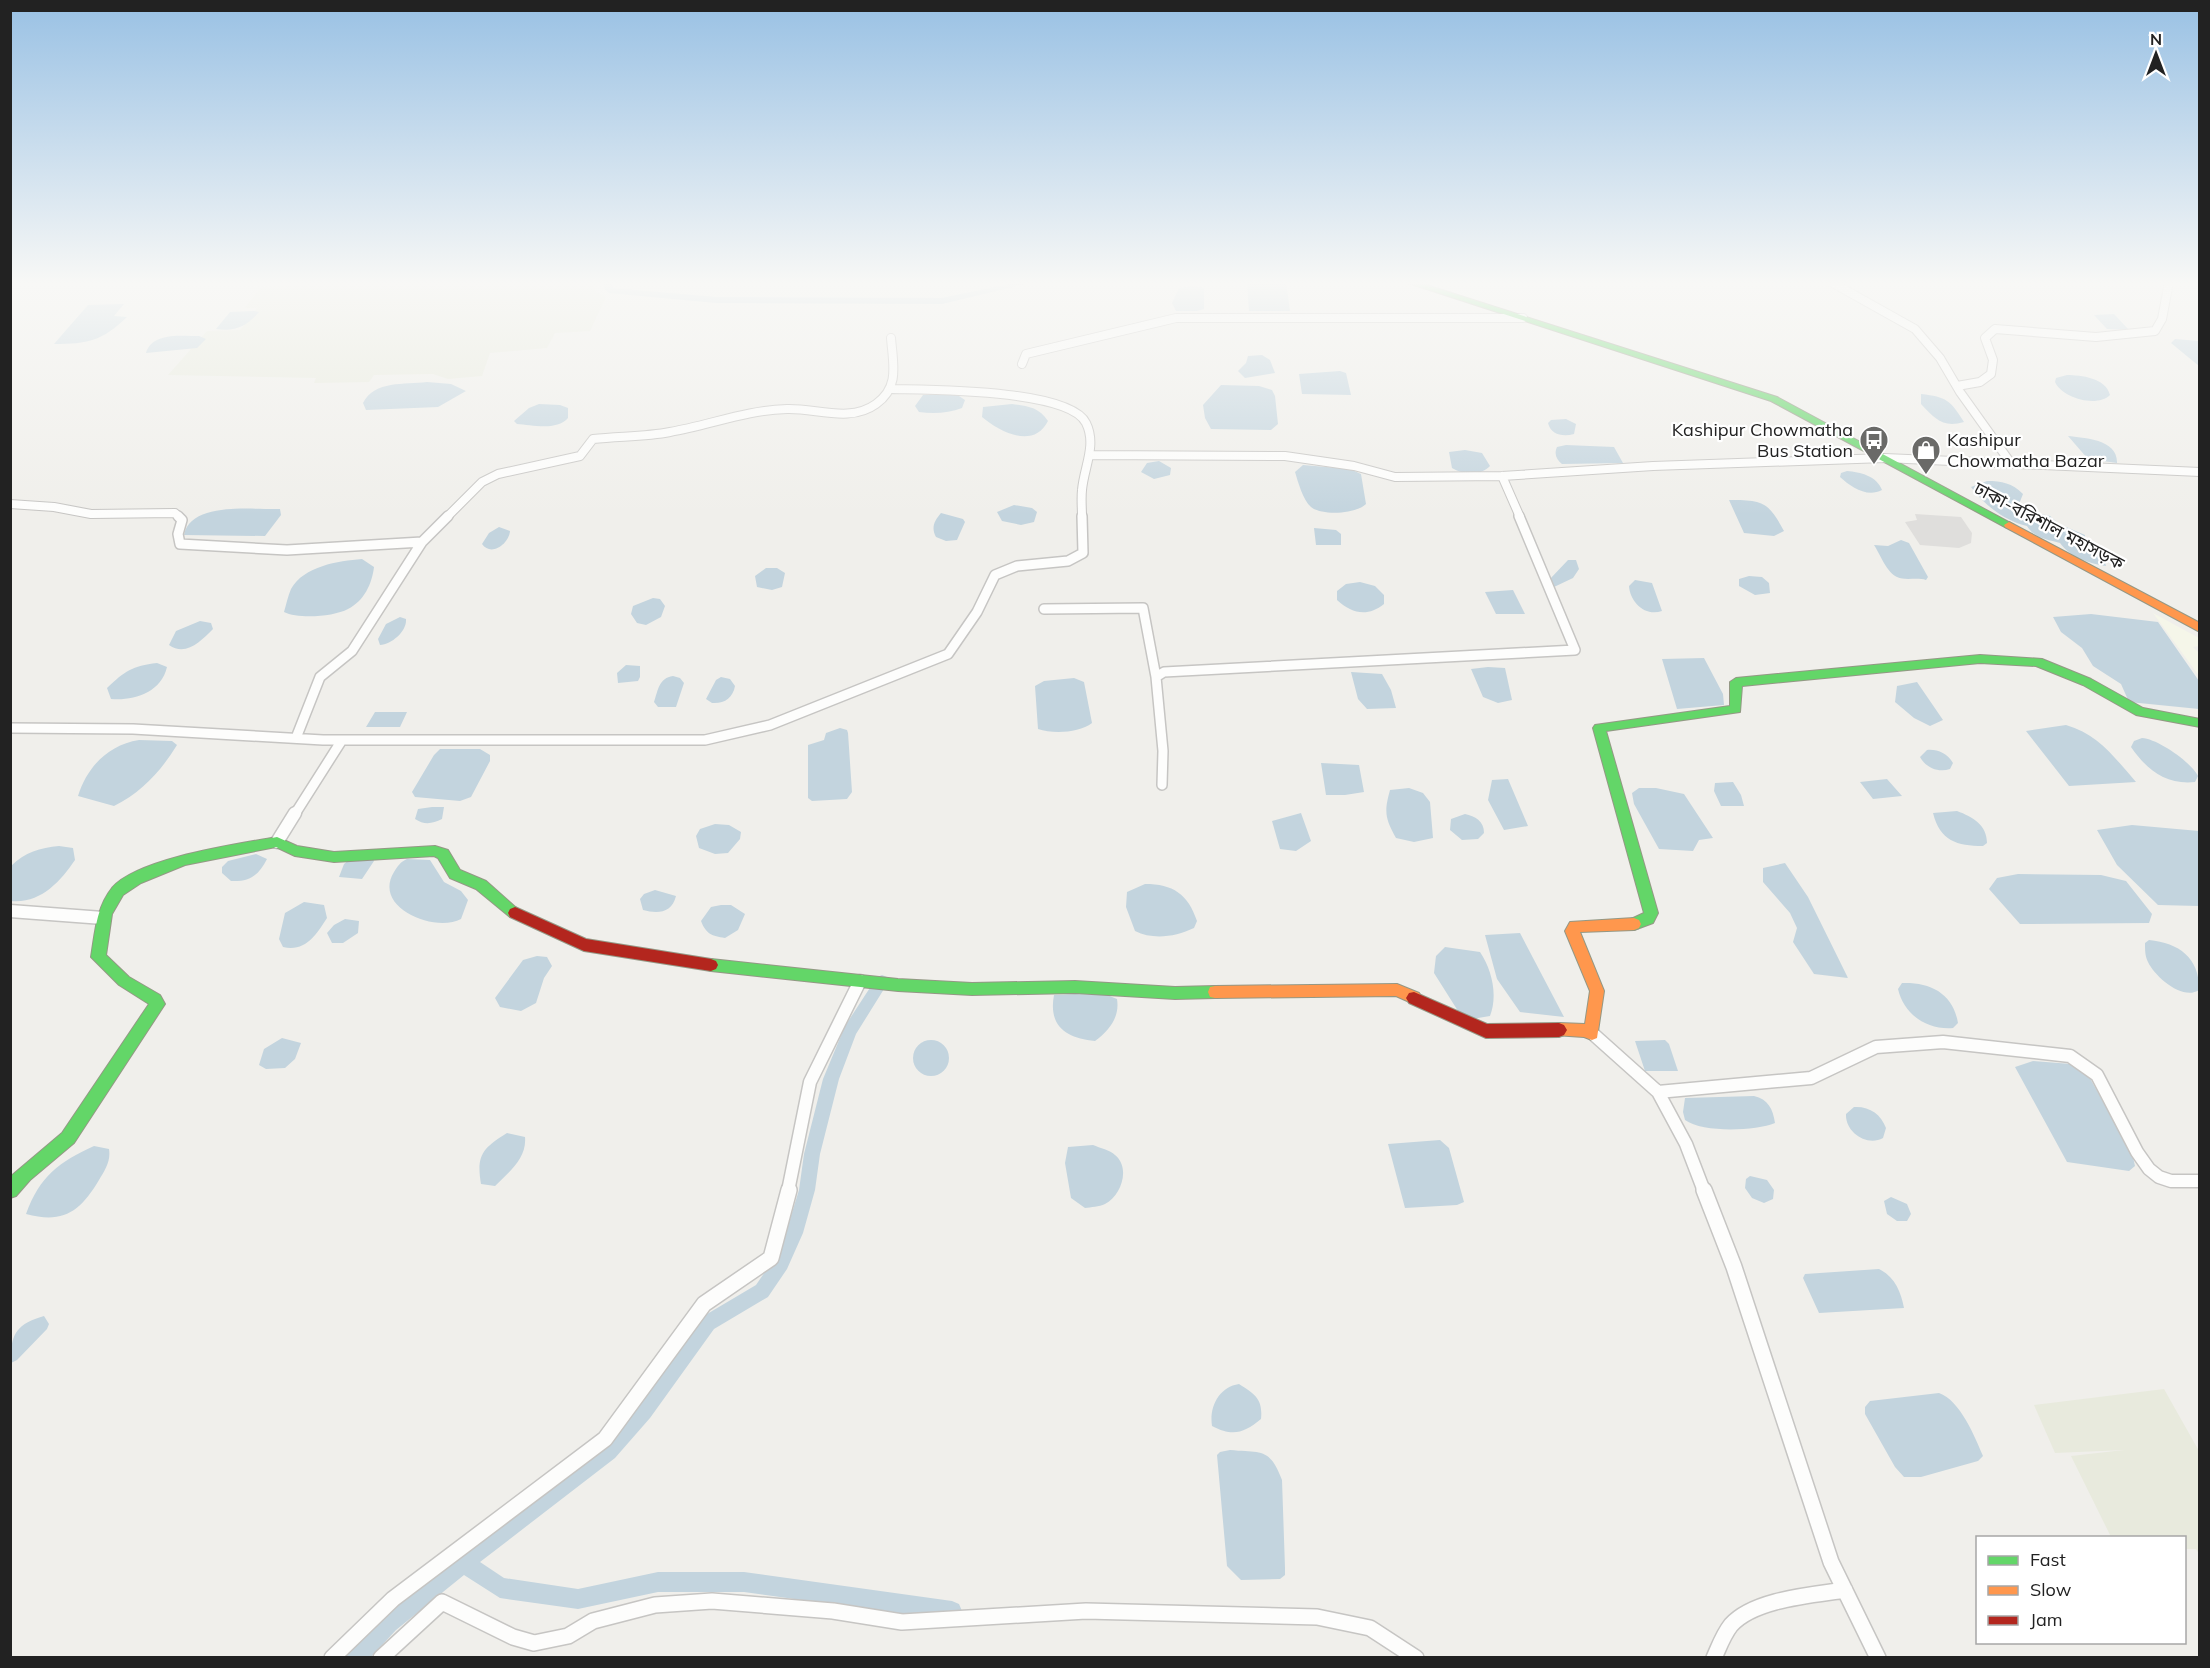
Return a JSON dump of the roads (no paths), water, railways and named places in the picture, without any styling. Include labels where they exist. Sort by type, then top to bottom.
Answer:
[{"type":"main road","name":"ঢাকা-বরিশাল মহাসড়ক","points":[[1653,360],[1774,399],[2199,628]]},
{"type":"main road","points":[[10,1190],[24,1174],[69,1138],[156,1004],[155,1000],[138,992],[115,976],[98,957],[103,918],[108,905],[129,881],[143,873],[210,853],[277,842],[288,849],[313,856],[435,851],[442,854],[455,874],[480,885],[515,913],[584,945],[731,968],[972,989],[1074,987],[1175,993],[1397,990],[1486,1031],[1584,1030],[1592,1033],[1597,991],[1572,931],[1575,926],[1635,924],[1648,919],[1651,912],[1599,728],[1736,709],[1736,682],[1980,659],[2038,662],[2087,681],[2140,712],[2199,723]]},
{"type":"street","points":[[296,738],[320,677],[352,651],[422,542],[482,482],[498,474],[580,456],[594,439],[671,432],[754,411],[811,409],[839,416],[854,415],[874,406],[892,388],[895,381],[893,360]]},
{"type":"street","points":[[1022,364],[1024,360]]},
{"type":"street","points":[[1941,360],[2010,462]]},
{"type":"street","points":[[1957,386],[1986,381],[1993,373],[1995,360]]},
{"type":"street","points":[[10,728],[133,729],[342,740],[705,740],[781,721],[948,654],[977,612],[995,575],[1017,566],[1068,561],[1083,553],[1082,489],[1091,455],[1087,424],[1079,413],[1056,403],[986,392],[915,392],[892,388]]},
{"type":"street","points":[[1091,455],[1285,456],[1354,466],[1395,477],[1502,476],[1885,458],[2199,472]]},
{"type":"street","points":[[1156,677],[1164,672],[1174,671],[1575,650],[1502,476]]},
{"type":"street","points":[[10,504],[54,507],[91,514],[175,513],[182,520],[178,534],[180,544],[287,550],[422,542]]},
{"type":"street","points":[[1044,609],[1143,608],[1156,677],[1163,751],[1162,784]]},
{"type":"street","points":[[277,842],[342,740]]},
{"type":"street","points":[[10,911],[103,918]]},
{"type":"street","points":[[332,1658],[393,1599],[605,1439],[704,1304],[771,1258],[792,1177],[810,1082],[860,981]]},
{"type":"street","points":[[1592,1033],[1658,1092],[1686,1144],[1729,1256],[1832,1562],[1878,1658]]},
{"type":"street","points":[[1658,1092],[1811,1078],[1876,1047],[1943,1042],[2070,1056],[2097,1075],[2137,1152],[2149,1169],[2158,1177],[2171,1181],[2199,1181]]},
{"type":"street","points":[[1714,1658],[1734,1622],[1752,1612],[1802,1597],[1845,1590]]},
{"type":"street","points":[[381,1658],[442,1602],[513,1637],[534,1643],[568,1636],[593,1621],[655,1605],[712,1601],[833,1611],[902,1622],[1086,1611],[1158,1611],[1317,1617],[1370,1628],[1416,1658]]},
{"type":"waterway","points":[[463,1562],[608,1451],[643,1411],[708,1323],[762,1291],[781,1263],[794,1233],[807,1190],[812,1154],[831,1079],[850,1031],[882,981]]},
{"type":"waterway","points":[[355,1658],[389,1623],[463,1562]]},
{"type":"waterway","points":[[463,1562],[500,1588],[578,1599],[658,1582],[744,1582],[952,1611]]},
{"type":"place","name":"Kashipur Chowmatha Bus Station","points":[[1874,466]]},
{"type":"place","name":"Kashipur Chowmatha Bazar","points":[[1926,476]]}]
